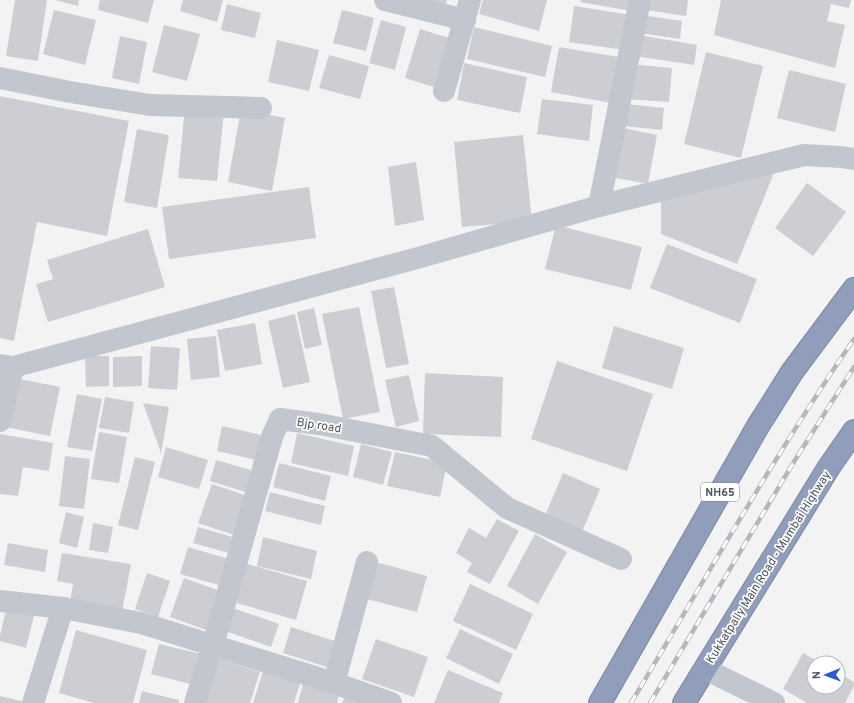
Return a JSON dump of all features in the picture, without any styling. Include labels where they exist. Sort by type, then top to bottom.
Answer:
[{"type":"highway","name":"NH65","points":[[600,703],[758,426],[792,372],[854,289]]},
{"type":"highway","name":"Kukkatpally Main Road - Mumbai Highway","points":[[684,703],[829,467],[854,431]]},
{"type":"street","points":[[385,0],[468,10],[444,91]]},
{"type":"street","points":[[599,206],[640,0]]},
{"type":"street","points":[[0,78],[70,92],[150,105],[261,108]]},
{"type":"street","points":[[0,421],[6,366],[414,259],[599,206],[804,155],[854,159]]},
{"type":"street","name":"Bjp road","points":[[195,703],[272,437],[280,419],[320,424],[432,446],[507,508],[621,559]]},
{"type":"street","points":[[334,683],[367,562]]},
{"type":"street","points":[[0,601],[63,608],[141,623],[334,683],[391,703]]},
{"type":"street","points":[[34,703],[63,608]]},
{"type":"street","points":[[705,669],[774,703]]},
{"type":"building","points":[[15,0],[47,0],[38,61],[6,56]]},
{"type":"building","points":[[55,0],[79,0],[78,6]]},
{"type":"building","points":[[100,0],[154,0],[148,23],[98,10]]},
{"type":"building","points":[[183,0],[223,0],[217,22],[180,11]]},
{"type":"building","points":[[418,0],[447,0],[445,9]]},
{"type":"building","points":[[483,0],[547,0],[539,31],[479,14]]},
{"type":"building","points":[[581,0],[639,0],[637,12],[580,2]]},
{"type":"building","points":[[648,0],[688,0],[686,16],[646,10]]},
{"type":"building","points":[[721,0],[851,0],[849,8],[831,4],[827,21],[845,25],[835,68],[714,35]]},
{"type":"building","points":[[227,4],[261,13],[255,38],[221,30]]},
{"type":"building","points":[[574,6],[631,15],[625,50],[569,42]]},
{"type":"building","points":[[54,10],[96,20],[85,65],[43,54]]},
{"type":"building","points":[[342,10],[374,18],[366,51],[333,43]]},
{"type":"building","points":[[642,15],[682,21],[680,39],[639,33]]},
{"type":"building","points":[[381,20],[406,27],[395,70],[369,63]]},
{"type":"building","points":[[164,25],[200,34],[187,81],[152,72]]},
{"type":"building","points":[[474,27],[552,46],[545,77],[467,59]]},
{"type":"building","points":[[420,29],[449,38],[434,87],[405,78]]},
{"type":"building","points":[[639,35],[697,45],[694,65],[635,56]]},
{"type":"building","points":[[120,36],[147,42],[139,84],[112,78]]},
{"type":"building","points":[[277,40],[319,50],[309,91],[268,82]]},
{"type":"building","points":[[559,47],[619,57],[611,103],[551,92]]},
{"type":"building","points":[[706,52],[763,66],[741,158],[684,144]]},
{"type":"building","points":[[329,55],[369,66],[360,99],[319,88]]},
{"type":"building","points":[[464,63],[527,77],[520,113],[457,100]]},
{"type":"building","points":[[629,64],[672,68],[669,102],[626,99]]},
{"type":"building","points":[[789,70],[846,84],[835,132],[777,118]]},
{"type":"building","points":[[0,96],[129,121],[107,236],[37,222],[14,341],[0,338]]},
{"type":"building","points":[[542,99],[593,105],[589,141],[537,134]]},
{"type":"building","points":[[625,104],[664,108],[662,130],[623,126]]},
{"type":"building","points":[[185,107],[224,111],[217,181],[178,178]]},
{"type":"building","points":[[241,109],[285,118],[272,191],[228,182]]},
{"type":"building","points":[[619,127],[657,135],[648,184],[610,177]]},
{"type":"building","points":[[137,129],[169,135],[157,208],[124,202]]},
{"type":"building","points":[[523,135],[532,221],[462,227],[454,142]]},
{"type":"building","points":[[416,162],[424,220],[395,226],[388,167]]},
{"type":"building","points":[[776,168],[737,264],[661,234],[661,194]]},
{"type":"building","points":[[807,183],[846,212],[813,256],[775,228]]},
{"type":"building","points":[[309,187],[316,238],[169,259],[162,207]]},
{"type":"building","points":[[556,225],[642,247],[631,290],[545,269]]},
{"type":"building","points":[[148,229],[165,287],[48,322],[36,284],[53,279],[47,260]]},
{"type":"building","points":[[667,244],[757,279],[740,323],[650,288]]},
{"type":"building","points":[[394,287],[409,364],[386,368],[371,291]]},
{"type":"building","points":[[359,307],[380,412],[343,419],[322,314]]},
{"type":"building","points":[[314,308],[322,345],[305,349],[297,312]]},
{"type":"building","points":[[295,314],[310,382],[283,388],[268,321]]},
{"type":"building","points":[[255,323],[262,364],[225,371],[217,330]]},
{"type":"building","points":[[614,326],[684,348],[672,389],[602,368]]},
{"type":"building","points":[[216,336],[220,377],[191,380],[187,339]]},
{"type":"building","points":[[151,346],[180,348],[177,390],[148,388]]},
{"type":"building","points":[[85,356],[109,356],[109,386],[86,387]]},
{"type":"building","points":[[142,356],[142,386],[113,387],[113,357]]},
{"type":"building","points":[[557,361],[653,394],[627,471],[531,439]]},
{"type":"building","points":[[425,373],[503,377],[501,437],[423,434]]},
{"type":"building","points":[[409,375],[419,421],[396,427],[385,380]]},
{"type":"building","points":[[15,378],[60,387],[50,436],[5,427]]},
{"type":"building","points":[[77,394],[102,399],[92,451],[67,447]]},
{"type":"building","points":[[105,397],[134,402],[129,433],[99,428]]},
{"type":"building","points":[[143,403],[169,407],[161,454],[160,450]]},
{"type":"building","points":[[222,426],[266,436],[260,461],[217,451]]},
{"type":"building","points":[[99,432],[127,437],[119,483],[91,479]]},
{"type":"building","points":[[297,433],[354,446],[348,476],[291,463]]},
{"type":"building","points":[[0,434],[53,443],[49,471],[23,467],[18,496],[0,494]]},
{"type":"building","points":[[361,444],[392,452],[383,485],[353,477]]},
{"type":"building","points":[[166,447],[208,460],[199,489],[158,477]]},
{"type":"building","points":[[395,452],[447,463],[440,497],[387,486]]},
{"type":"building","points":[[65,456],[90,459],[84,509],[59,506]]},
{"type":"building","points":[[135,457],[155,462],[138,530],[118,525]]},
{"type":"building","points":[[216,460],[258,472],[252,494],[210,481]]},
{"type":"building","points":[[279,463],[331,476],[325,501],[273,487]]},
{"type":"building","points":[[563,473],[600,489],[579,539],[542,523]]},
{"type":"building","points":[[212,484],[251,497],[237,536],[198,523]]},
{"type":"building","points":[[270,492],[325,506],[321,525],[265,511]]},
{"type":"building","points":[[66,512],[84,517],[77,548],[59,543]]},
{"type":"building","points":[[497,519],[519,531],[490,584],[467,572],[472,563],[456,553],[469,528],[486,538]]},
{"type":"building","points":[[93,523],[113,527],[108,553],[89,550]]},
{"type":"building","points":[[198,527],[236,538],[232,554],[193,543]]},
{"type":"building","points":[[535,534],[567,552],[538,604],[507,586]]},
{"type":"building","points":[[263,537],[317,551],[311,579],[257,566]]},
{"type":"building","points":[[8,543],[48,550],[45,572],[4,565]]},
{"type":"building","points":[[188,547],[232,560],[225,587],[180,574]]},
{"type":"building","points":[[62,553],[131,564],[122,612],[70,602],[73,584],[57,581]]},
{"type":"building","points":[[372,561],[427,576],[417,612],[363,598]]},
{"type":"building","points":[[244,563],[307,581],[296,620],[233,602]]},
{"type":"building","points":[[147,573],[170,581],[158,617],[135,609]]},
{"type":"building","points":[[184,578],[223,592],[209,631],[170,617]]},
{"type":"building","points":[[470,584],[533,614],[516,650],[453,621]]},
{"type":"building","points":[[7,605],[35,612],[26,648],[0,641]]},
{"type":"building","points":[[233,608],[279,624],[271,647],[225,631]]},
{"type":"building","points":[[291,627],[341,643],[333,669],[283,653]]},
{"type":"building","points":[[460,629],[513,654],[499,684],[446,658]]},
{"type":"building","points":[[76,630],[147,650],[133,703],[94,703],[59,693]]},
{"type":"building","points":[[376,639],[428,657],[414,697],[362,679]]},
{"type":"building","points":[[159,644],[201,654],[194,685],[151,674]]},
{"type":"building","points":[[803,653],[807,655],[806,695],[846,695],[846,678],[854,682],[854,686],[845,703],[807,703],[783,689]]},
{"type":"building","points":[[220,659],[260,672],[250,703],[206,703]]},
{"type":"building","points":[[264,668],[301,680],[294,703],[253,703]]},
{"type":"building","points":[[448,670],[503,693],[499,703],[434,703]]},
{"type":"building","points":[[303,684],[339,694],[337,703],[298,703]]},
{"type":"building","points":[[142,691],[179,700],[179,703],[139,703]]},
{"type":"building","points":[[0,696],[25,702],[25,703],[0,703]]},
{"type":"building","points":[[345,696],[364,703],[342,703]]},
{"type":"railway","points":[[631,703],[768,473],[824,383],[854,339]]},
{"type":"railway","points":[[650,703],[795,460],[854,367]]}]
